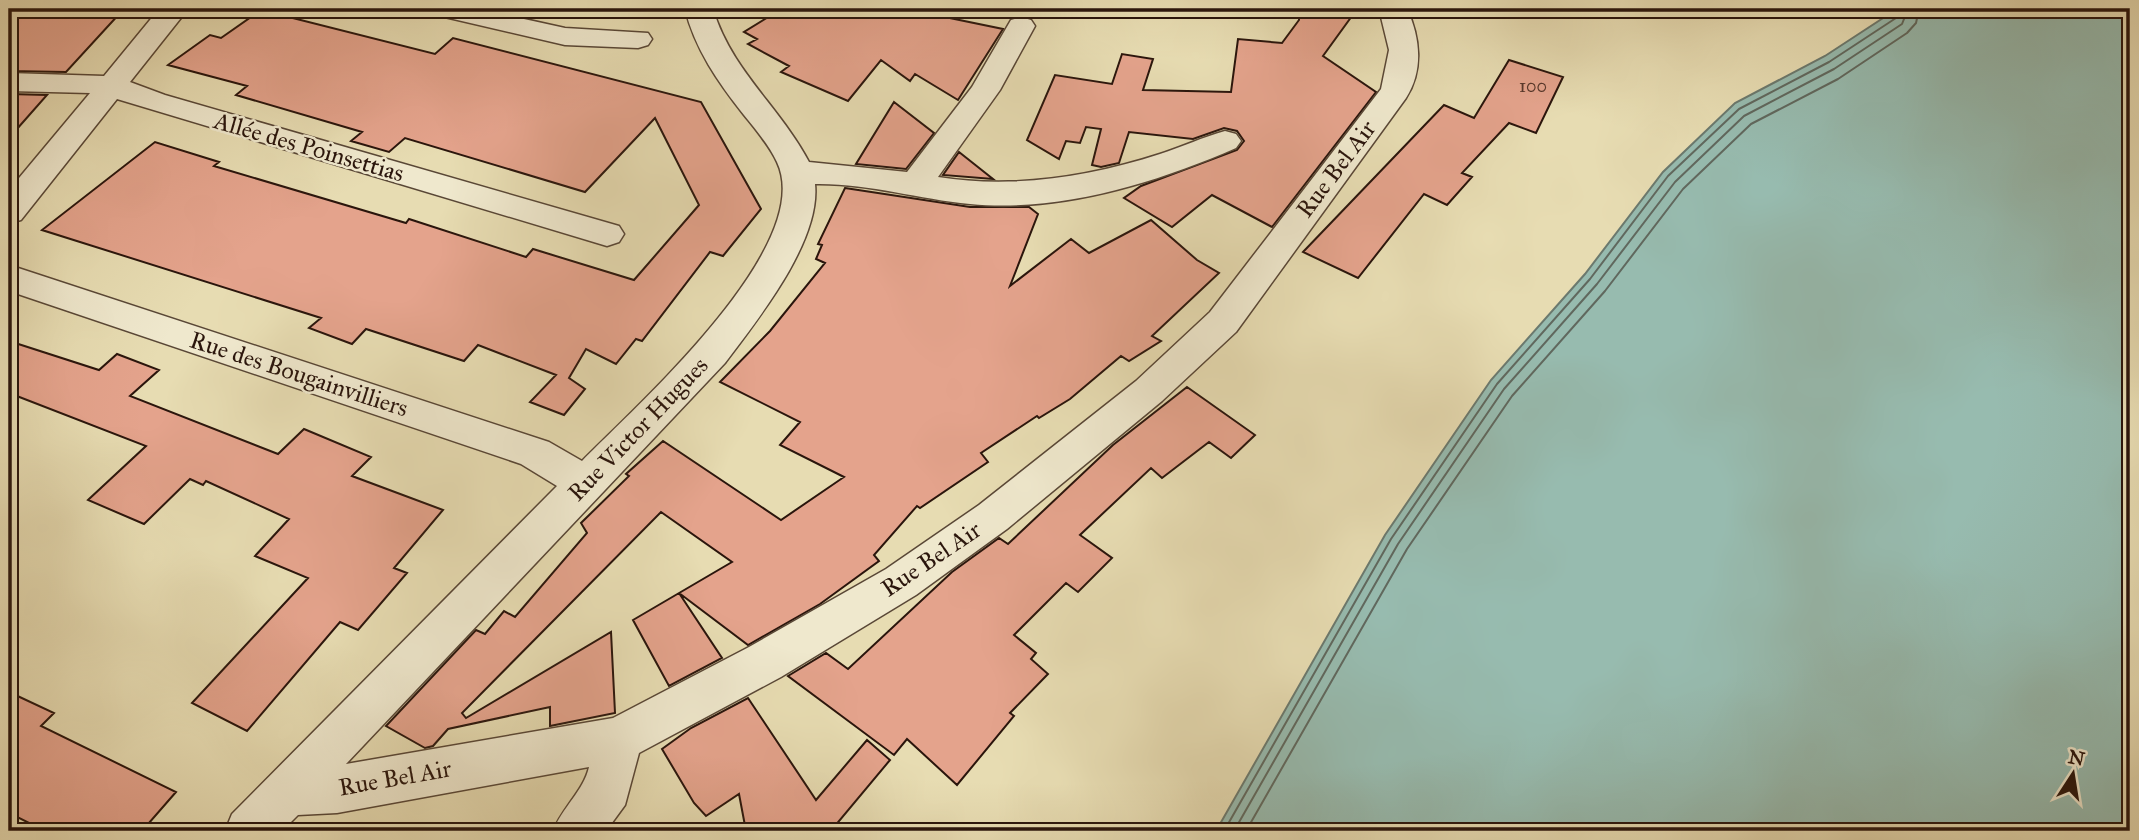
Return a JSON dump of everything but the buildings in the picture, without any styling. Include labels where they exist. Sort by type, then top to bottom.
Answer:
[{"type":"street","points":[[9,212],[174,9]]},
{"type":"street","points":[[446,9],[574,40],[609,43],[638,39]]},
{"type":"street","points":[[699,9],[708,40],[727,72],[779,139],[798,173],[828,172],[997,195],[1039,191],[1191,158],[1225,141]]},
{"type":"street","name":"Rue Bel Air","points":[[288,792],[337,789],[619,739],[742,675],[901,582],[1004,508],[1149,391],[1223,322],[1395,92],[1403,71],[1405,46],[1393,9]]},
{"type":"street","points":[[916,184],[985,90],[1021,26]]},
{"type":"street","name":"Allée des Poinsettias","points":[[9,82],[79,82],[112,86],[154,102],[607,234]]},
{"type":"street","name":"Rue Victor Hugues","points":[[288,792],[712,353],[751,303],[782,251],[800,189],[798,173]]},
{"type":"street","name":"Rue des Bougainvilliers","points":[[9,278],[535,453],[585,482]]},
{"type":"street","points":[[577,831],[608,788],[619,739]]},
{"type":"street","points":[[249,831],[288,792]]},
{"type":"water","points":[[1897,9],[2130,9],[2130,831],[1216,831],[1385,535],[1491,380],[1585,274],[1663,172],[1735,103],[1825,56]]}]
